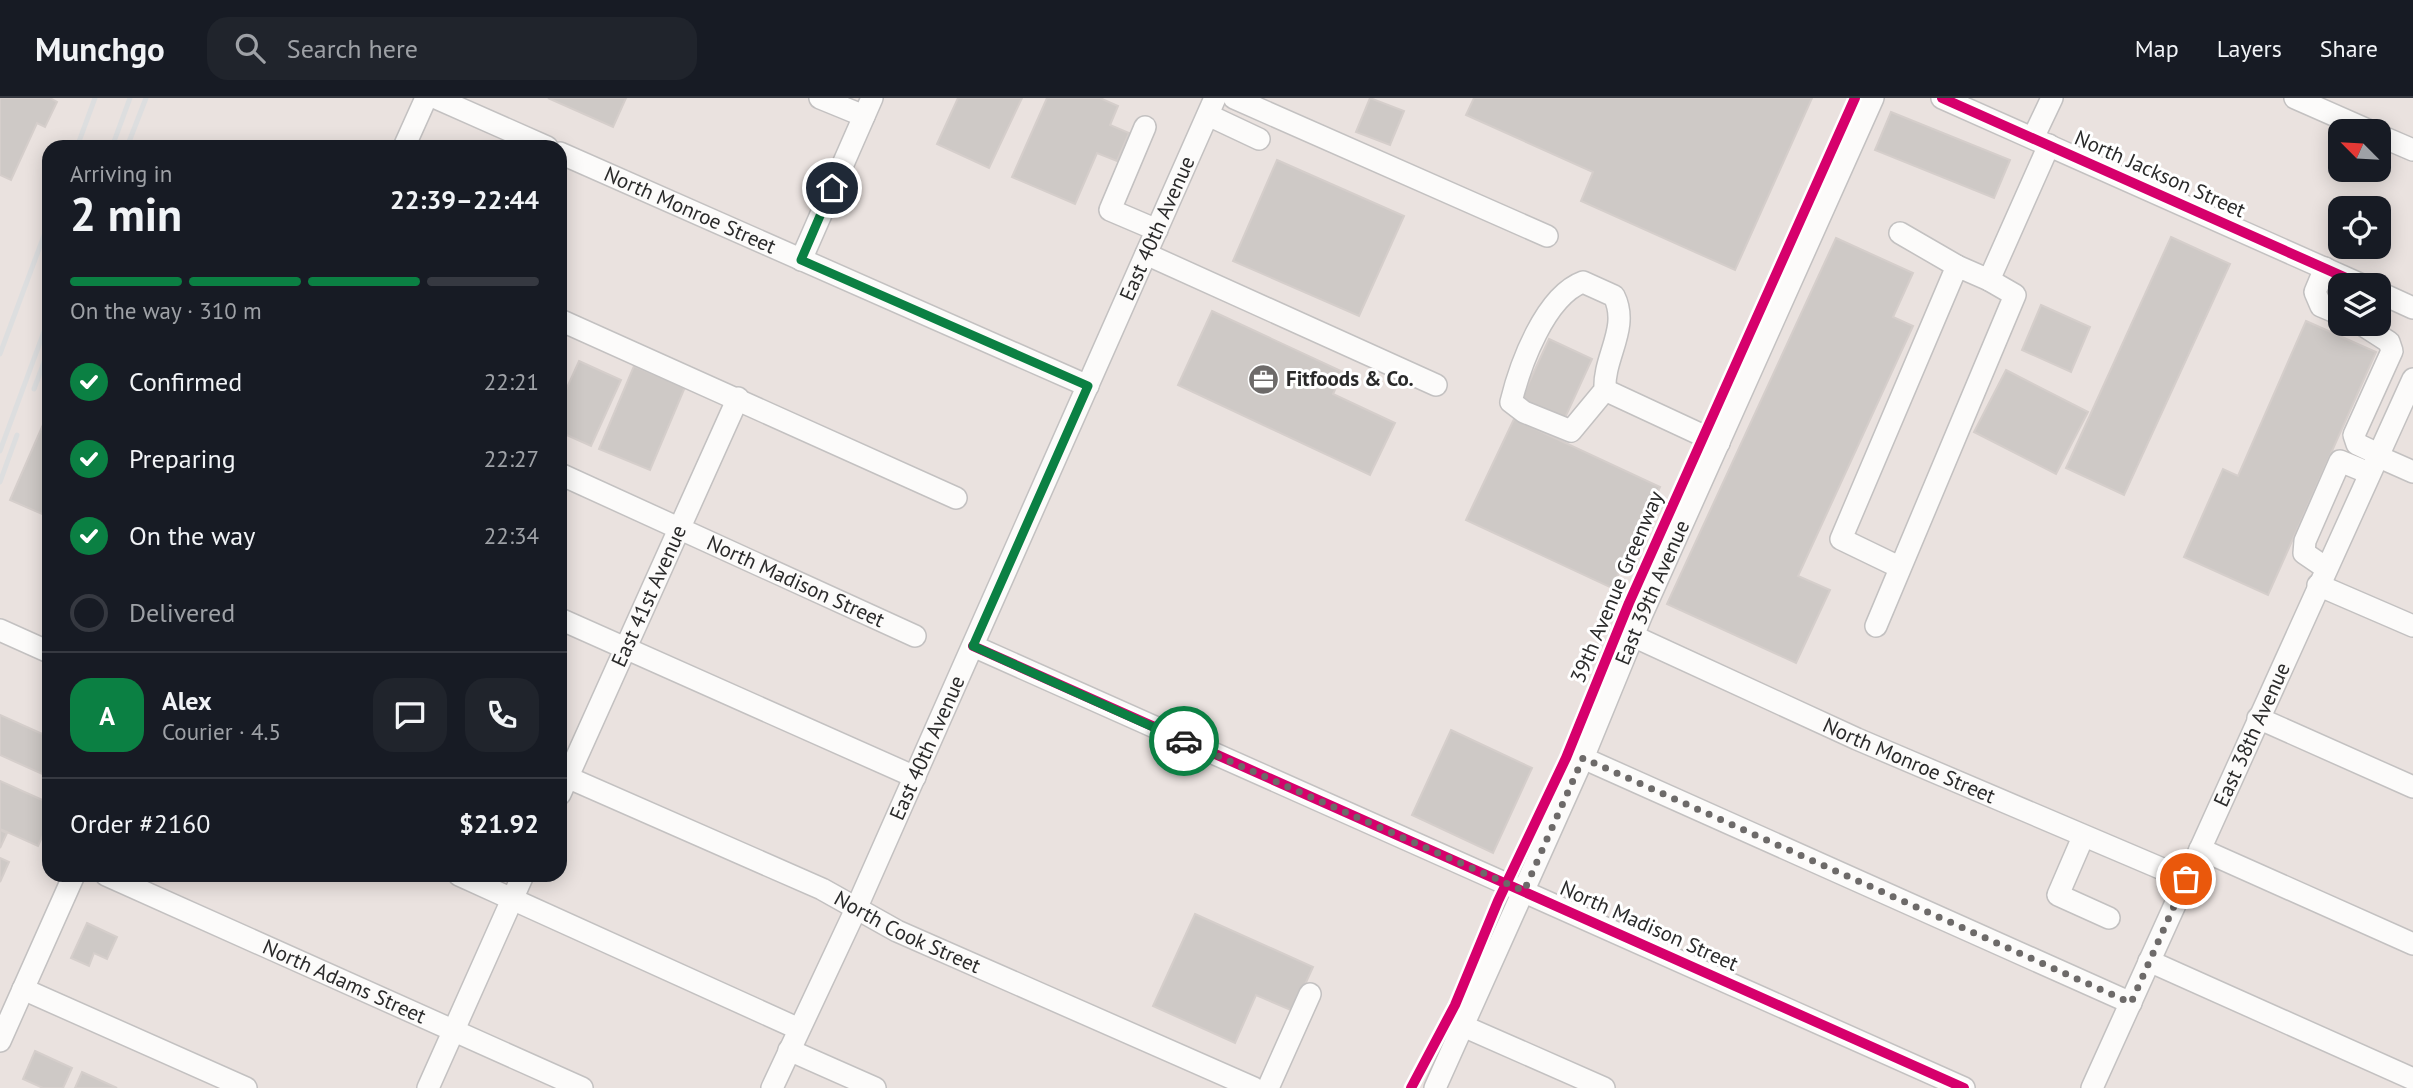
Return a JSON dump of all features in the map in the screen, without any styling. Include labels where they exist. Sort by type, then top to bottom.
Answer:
[{"type":"street","points":[[407,140],[426,98]]},
{"type":"street","points":[[436,98],[531,140]]},
{"type":"street","points":[[801,260],[868,107],[820,98]]},
{"type":"street","points":[[1234,98],[1547,236]]},
{"type":"street","name":"East 39th Avenue","points":[[1435,1088],[1873,98]]},
{"type":"street","name":"North Jackson Street","points":[[1942,98],[2336,273]]},
{"type":"street","points":[[1989,280],[2041,142],[2052,98]]},
{"type":"street","points":[[2295,98],[2343,119]]},
{"type":"street","points":[[1212,107],[1259,139]]},
{"type":"street","name":"East 40th Avenue","points":[[772,1088],[856,909],[1212,107]]},
{"type":"street","points":[[1145,127],[1110,210],[1157,230]]},
{"type":"street","points":[[2391,141],[2413,150]]},
{"type":"street","name":"North Monroe Street","points":[[567,156],[1088,386]]},
{"type":"street","points":[[1875,626],[2015,295],[1900,233]]},
{"type":"street","points":[[1146,254],[1436,385]]},
{"type":"street","points":[[1899,567],[1841,539],[1958,266]]},
{"type":"street","points":[[2325,268],[2315,292],[2321,306],[2328,309]]},
{"type":"street","points":[[1583,282],[1614,296],[1622,319],[1604,371],[1605,390],[1570,431],[1524,412],[1511,402],[1530,346],[1562,294],[1583,282]]},
{"type":"street","points":[[2391,298],[2413,308]]},
{"type":"street","points":[[567,323],[957,498]]},
{"type":"street","points":[[2375,461],[2357,443],[2354,435],[2392,351],[2389,342],[2380,336]]},
{"type":"street","name":"East 38th Avenue","points":[[2092,1088],[2413,379]]},
{"type":"street","points":[[1605,390],[1719,443]]},
{"type":"street","name":"East 41st Avenue","points":[[567,773],[738,398]]},
{"type":"street","points":[[2369,401],[2397,413]]},
{"type":"street","points":[[2346,449],[2413,472]]},
{"type":"street","points":[[2375,461],[2340,461],[2305,541],[2304,553],[2322,576],[2413,626]]},
{"type":"street","name":"North Madison Street","points":[[567,477],[915,636]]},
{"type":"street","points":[[567,622],[915,777]]},
{"type":"street","points":[[0,630],[42,649]]},
{"type":"street","name":"North Monroe Street","points":[[1633,636],[1857,739],[2186,879]]},
{"type":"street","name":"North Madison Street","points":[[973,646],[1964,1088]]},
{"type":"street","points":[[2259,718],[2413,787]]},
{"type":"street","points":[[1583,758],[2131,1003]]},
{"type":"street","name":"North Cook Street","points":[[567,783],[822,889],[897,931],[1254,1088]]},
{"type":"street","points":[[2083,837],[2058,895],[2109,918]]},
{"type":"street","points":[[2200,849],[2413,944]]},
{"type":"street","points":[[0,1041],[71,882]]},
{"type":"street","name":"North Adams Street","points":[[122,882],[582,1088]]},
{"type":"street","points":[[475,882],[799,1029]]},
{"type":"street","points":[[428,1088],[520,882]]},
{"type":"street","points":[[2149,961],[2413,1079]]},
{"type":"street","points":[[23,989],[246,1088]]},
{"type":"street","points":[[1268,1088],[1310,994]]},
{"type":"street","points":[[1463,1026],[1604,1088]]},
{"type":"street","points":[[789,1050],[875,1088]]},
{"type":"building","points":[[0,98],[50,98],[57,102],[45,127],[37,123],[11,180],[0,175]]},
{"type":"building","points":[[548,98],[626,98],[613,127]]},
{"type":"building","points":[[958,98],[1022,98],[989,168],[937,144]]},
{"type":"building","points":[[1047,98],[1100,98],[1118,106],[1110,125],[1129,133],[1117,161],[1097,153],[1075,204],[1012,177]]},
{"type":"building","points":[[1370,98],[1404,111],[1390,145],[1356,132]]},
{"type":"building","points":[[1474,98],[1812,98],[1735,270],[1581,201],[1593,172],[1466,115]]},
{"type":"building","points":[[1891,112],[2010,160],[1994,198],[1875,150]]},
{"type":"building","points":[[1277,160],[1404,216],[1359,316],[1233,261]]},
{"type":"building","points":[[2171,237],[2230,264],[2124,495],[2066,468]]},
{"type":"building","points":[[1836,238],[1913,273],[1893,317],[1913,326],[1798,576],[1830,590],[1796,663],[1667,604]]},
{"type":"building","points":[[2041,305],[2090,327],[2071,372],[2022,350]]},
{"type":"building","points":[[1212,311],[1343,372],[1333,394],[1395,423],[1370,475],[1178,385]]},
{"type":"building","points":[[2306,321],[2328,331],[2328,336],[2340,336],[2376,352],[2268,595],[2184,557],[2223,469],[2238,476]]},
{"type":"building","points":[[1549,339],[1592,359],[1564,420],[1521,400]]},
{"type":"building","points":[[579,361],[621,380],[591,446],[567,435],[567,388]]},
{"type":"building","points":[[634,366],[685,387],[650,470],[599,449]]},
{"type":"building","points":[[2006,370],[2088,412],[2056,474],[1974,432]]},
{"type":"building","points":[[1514,419],[1660,487],[1612,588],[1466,520]]},
{"type":"building","points":[[42,427],[42,514],[10,500]]},
{"type":"building","points":[[0,715],[42,734],[42,774],[0,755]]},
{"type":"building","points":[[1451,730],[1532,768],[1493,853],[1412,815]]},
{"type":"building","points":[[0,781],[42,800],[42,837],[38,846],[0,829]]},
{"type":"building","points":[[0,830],[7,833],[0,848]]},
{"type":"building","points":[[0,858],[9,862],[0,882]]},
{"type":"building","points":[[1195,914],[1313,967],[1293,1011],[1256,995],[1235,1043],[1153,1006]]},
{"type":"building","points":[[87,923],[117,937],[107,959],[94,953],[89,966],[71,958]]},
{"type":"building","points":[[35,1051],[72,1068],[63,1088],[43,1088],[23,1079]]},
{"type":"building","points":[[82,1072],[117,1088],[75,1088]]},
{"type":"railway","points":[[80,140],[95,98]]},
{"type":"railway","points":[[115,140],[130,98]]},
{"type":"railway","points":[[130,140],[146,98]]},
{"type":"railway","points":[[0,354],[42,241]]},
{"type":"railway","points":[[0,451],[42,337]]},
{"type":"railway","points":[[34,389],[42,368]]},
{"type":"railway","points":[[0,482],[17,435]]},
{"type":"cycle path","name":"39th Avenue Greenway","points":[[1411,1088],[1455,1005],[1498,901],[1566,758],[1629,603],[1855,98]]},
{"type":"cycle path","points":[[1942,98],[2335,273]]},
{"type":"cycle path","points":[[973,646],[1964,1088]]},
{"type":"way so far","points":[[1184,741],[1524,891],[1583,758],[2131,1003],[2186,879]]},
{"type":"place","name":"Fitfoods & Co.","points":[[1263,379]]},
{"type":"route","points":[[832,188],[801,260],[1088,386],[973,646],[1184,741]]}]
